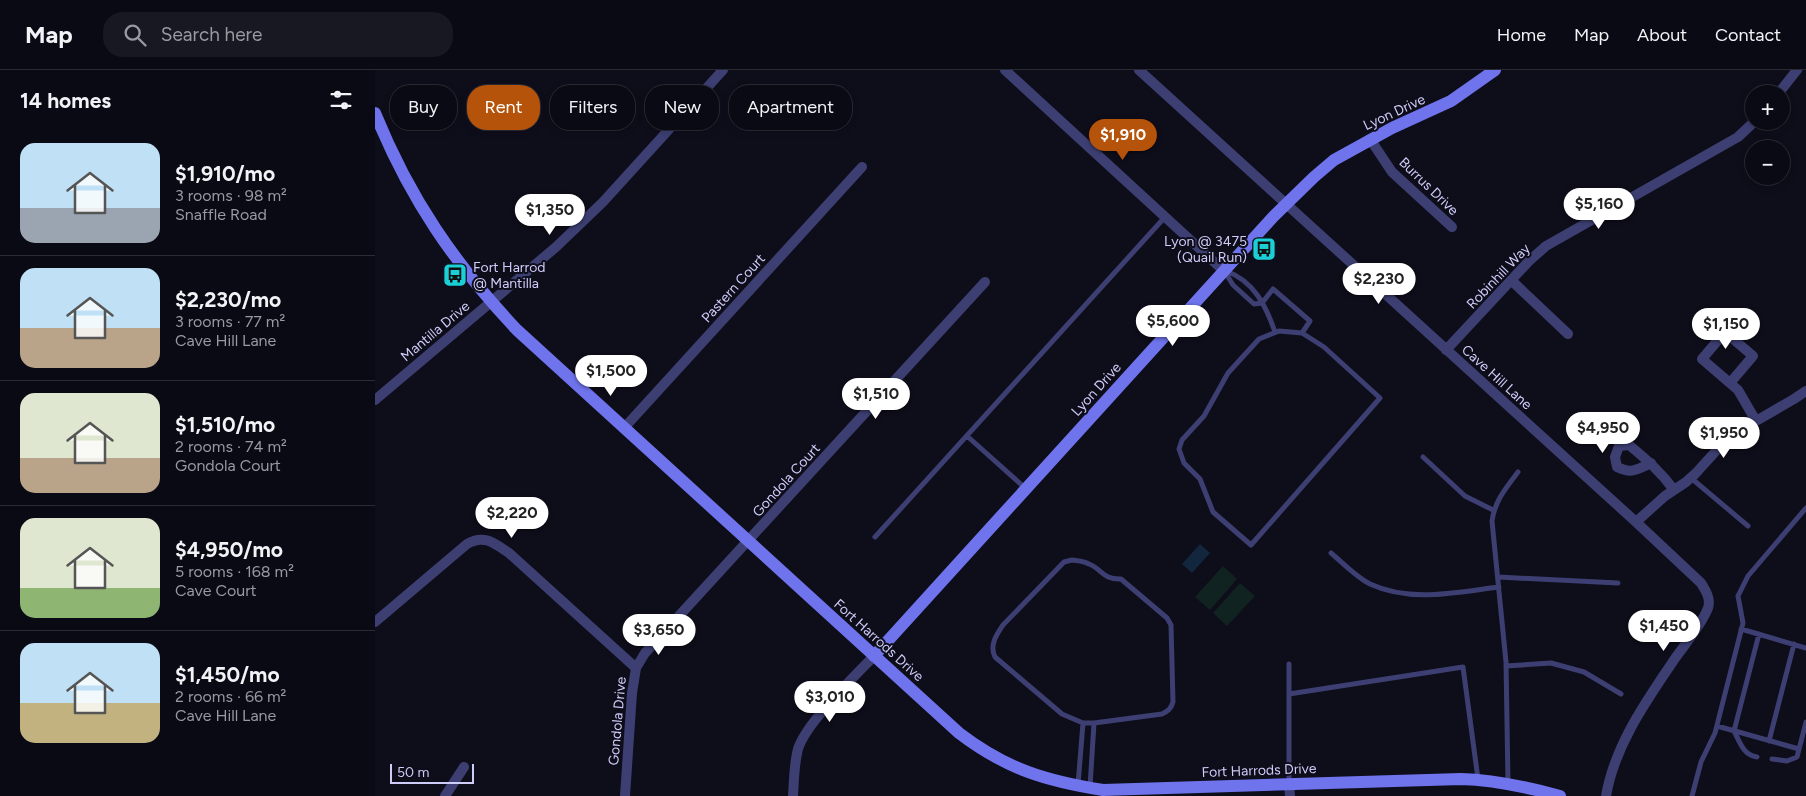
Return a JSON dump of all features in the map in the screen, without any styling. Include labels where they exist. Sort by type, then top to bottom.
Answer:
[{"type":"street","name":"Mantilla Drive","points":[[375,400],[556,247],[603,202],[723,70]]},
{"type":"street","points":[[1005,70],[1224,271]]},
{"type":"street","name":"Cave Hill Lane","points":[[1139,70],[1636,522],[1701,584],[1708,595],[1708,608],[1698,626],[1654,689],[1629,731],[1617,758],[1606,796]]},
{"type":"street","name":"Lyon Drive","points":[[793,796],[798,749],[824,710],[1313,176],[1334,160],[1370,139],[1451,101],[1495,70]]},
{"type":"street","points":[[1785,85],[1797,70]]},
{"type":"street","name":"Fort Harrods Drive","points":[[375,114],[412,193],[442,240],[491,302],[517,330],[959,733],[979,748],[1019,769],[1037,776],[1103,793],[1290,790],[1478,780],[1508,784],[1560,796]]},
{"type":"street","name":"Robinhill Way","points":[[1446,350],[1529,261],[1546,246],[1738,137],[1745,130]]},
{"type":"street","name":"Burrus Drive","points":[[1370,139],[1392,172],[1452,227]]},
{"type":"street","name":"Pastern Court","points":[[624,428],[862,166]]},
{"type":"street","points":[[1512,281],[1568,334]]},
{"type":"street","name":"Gondola Court","points":[[749,541],[985,282]]},
{"type":"street","points":[[1730,383],[1753,356],[1725,332],[1702,359],[1738,390],[1756,421]]},
{"type":"street","points":[[1636,522],[1673,490],[1691,478],[1725,441],[1806,391]]},
{"type":"street","points":[[1651,463],[1666,478],[1673,490]]},
{"type":"street","points":[[375,622],[467,544],[479,539],[487,540],[509,553],[636,668]]},
{"type":"street","name":"Gondola Drive","points":[[625,796],[629,719],[636,668],[645,653],[749,541]]},
{"type":"street","points":[[445,796],[464,767]]},
{"type":"lane","points":[[875,538],[1166,217]]},
{"type":"lane","points":[[1224,271],[1233,285],[1253,304],[1262,303],[1273,289],[1310,321],[1301,333]]},
{"type":"lane","points":[[1224,271],[1237,275],[1258,294],[1275,332]]},
{"type":"lane","points":[[1275,332],[1301,333],[1324,347],[1380,398],[1251,545],[1213,512],[1200,479],[1184,463],[1179,449],[1182,440],[1204,416],[1228,373],[1259,340],[1275,332]]},
{"type":"lane","points":[[967,436],[1025,489]]},
{"type":"lane","points":[[1423,457],[1465,496],[1493,510]]},
{"type":"lane","points":[[1508,784],[1506,666],[1492,521],[1493,510],[1498,498],[1518,472]]},
{"type":"lane","points":[[1691,478],[1748,526]]},
{"type":"lane","points":[[1692,796],[1701,762],[1717,726],[1743,623],[1737,596],[1748,576],[1806,508]]},
{"type":"lane","points":[[1331,553],[1369,584],[1400,592],[1431,595],[1499,587]]},
{"type":"lane","points":[[1072,560],[1090,564],[1107,578],[1113,580],[1121,579],[1167,618],[1171,626],[1173,702],[1171,708],[1162,714],[1094,723],[1083,723],[1062,714],[995,657],[992,652],[995,636],[1003,624],[1064,562],[1072,560]]},
{"type":"lane","points":[[1498,577],[1618,583]]},
{"type":"lane","points":[[1741,629],[1806,648]]},
{"type":"lane","points":[[1757,757],[1750,756],[1745,752],[1734,731],[1759,634]]},
{"type":"lane","points":[[1769,741],[1794,644]]},
{"type":"lane","points":[[1506,666],[1551,663],[1584,672],[1621,694]]},
{"type":"lane","points":[[1289,664],[1290,790]]},
{"type":"lane","points":[[1289,694],[1463,666],[1478,780]]},
{"type":"lane","points":[[1772,759],[1787,762],[1797,756],[1806,722]]},
{"type":"lane","points":[[1083,723],[1084,787]]},
{"type":"lane","points":[[1084,787],[1094,723]]},
{"type":"lane","points":[[1717,726],[1799,749]]},
{"type":"green space","points":[[1223,566],[1237,579],[1210,610],[1195,597]]},
{"type":"green space","points":[[1240,583],[1255,596],[1227,626],[1213,613]]},
{"type":"water","points":[[1200,544],[1210,553],[1192,573],[1182,564]]},
{"type":"place","name":"Lyon @ 3475 (Quail Run)","points":[[1264,249]]},
{"type":"place","name":"Fort Harrod @ Mantilla","points":[[455,275]]}]
